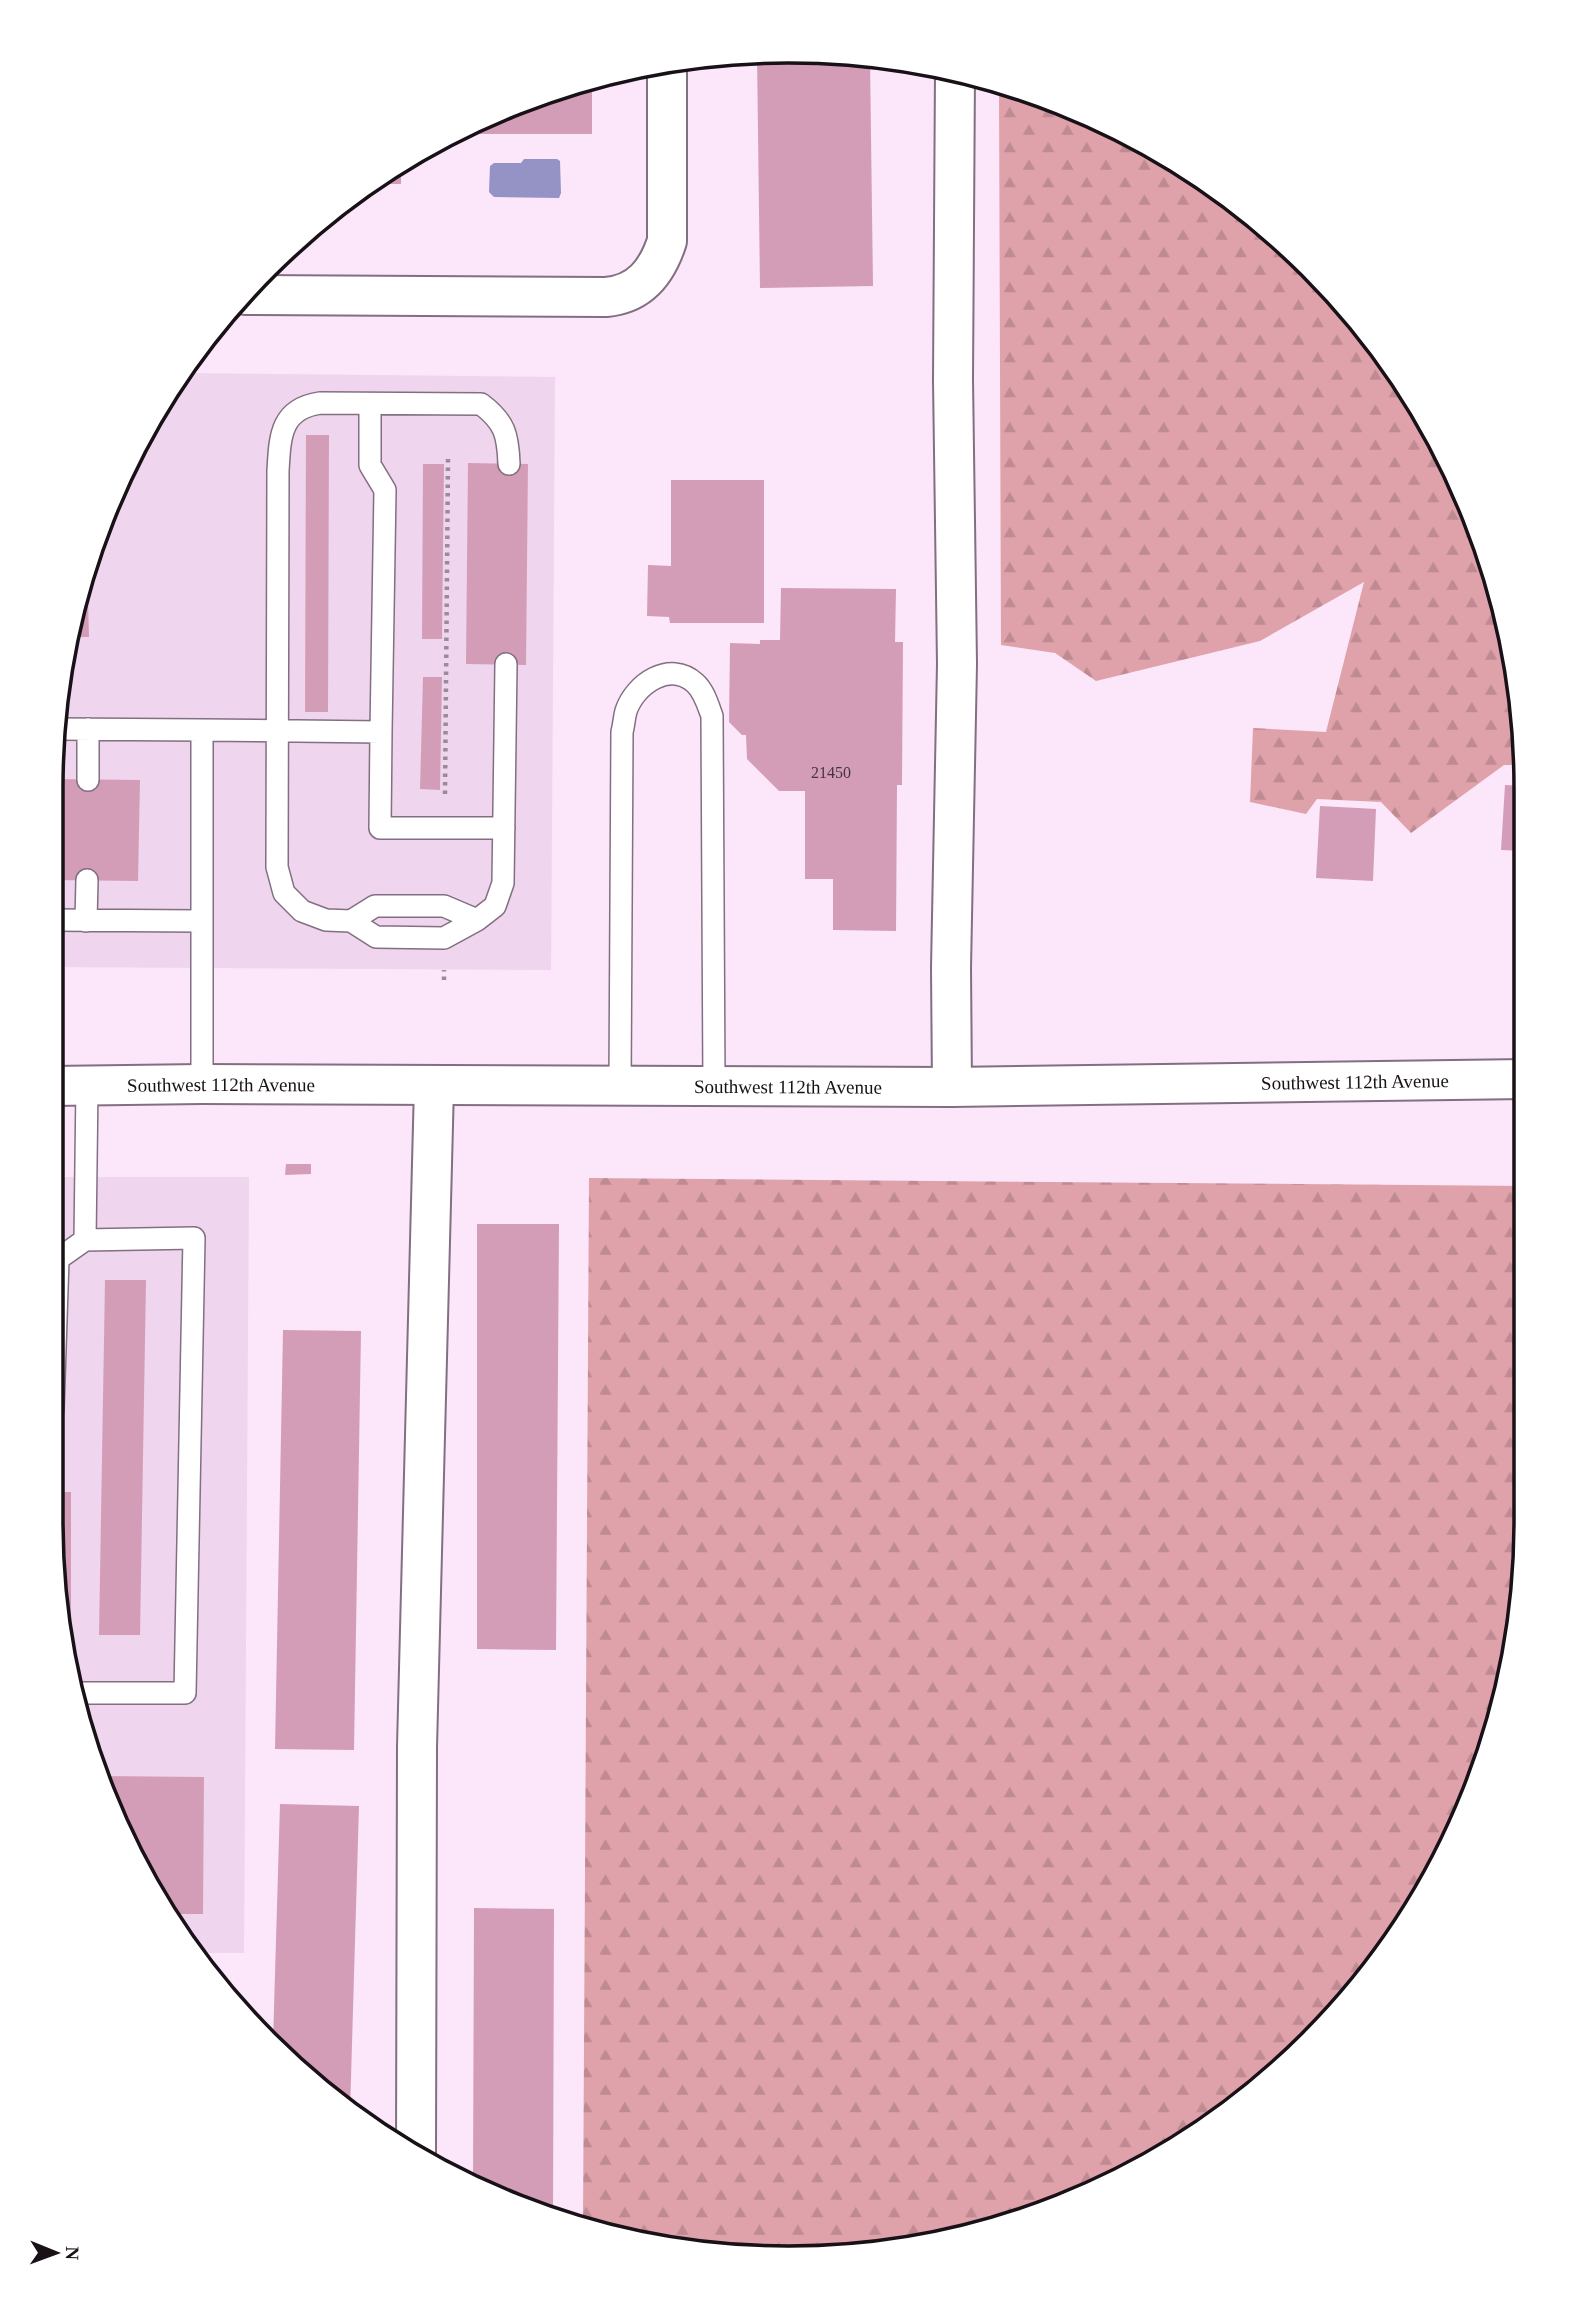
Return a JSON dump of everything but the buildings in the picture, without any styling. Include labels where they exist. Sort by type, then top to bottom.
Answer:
[{"type":"street","points":[[257,295],[606,297],[617,296],[639,286],[657,266],[667,241],[667,74]]},
{"type":"street","points":[[952,1087],[951,968],[957,664],[953,380],[955,83]]},
{"type":"street","name":"Southwest 112th Avenue","points":[[69,1086],[202,1084],[952,1087],[1514,1079]]},
{"type":"street","points":[[416,2143],[417,1747],[435,1086]]},
{"type":"lane","points":[[370,404],[370,465],[385,490],[380,828],[503,828]]},
{"type":"lane","points":[[506,664],[503,883],[495,906],[444,938],[376,937],[351,921],[326,920],[302,911],[284,893],[277,867],[280,438],[293,412],[305,405],[481,404],[502,424],[509,445],[509,464]]},
{"type":"lane","points":[[620,1086],[622,732],[626,710],[649,681],[668,674],[678,674],[695,683],[712,716],[714,1086]]},
{"type":"lane","points":[[66,729],[381,732]]},
{"type":"lane","points":[[88,729],[88,779]]},
{"type":"lane","points":[[202,730],[202,1084]]},
{"type":"lane","points":[[86,880],[86,921]]},
{"type":"lane","points":[[351,921],[375,906],[444,906],[477,919]]},
{"type":"lane","points":[[63,920],[201,921]]},
{"type":"lane","points":[[69,1086],[85,1240]]},
{"type":"lane","points":[[63,1254],[85,1240],[194,1238],[185,1693],[84,1693]]},
{"type":"path","points":[[445,802],[448,459]]},
{"type":"shaded area","points":[[524,159],[560,161],[559,198],[494,197],[489,192],[490,166],[494,163],[521,163]]},
{"type":"shaded area","points":[[194,373],[555,377],[551,970],[63,967],[65,741],[77,647],[88,601],[118,511],[160,426]]},
{"type":"shaded area","points":[[63,1177],[249,1177],[244,1953],[206,1953],[160,1883],[118,1798],[88,1708],[77,1662],[69,1615],[63,1520]]},
{"type":"green space","points":[[999,95],[1066,118],[1109,138],[1192,185],[1267,243],[1302,275],[1364,347],[1417,426],[1459,511],[1475,555],[1500,647],[1508,694],[1513,765],[1504,765],[1411,833],[1381,802],[1317,799],[1306,814],[1250,802],[1253,728],[1326,732],[1364,582],[1260,641],[1096,681],[1055,653],[1001,645]]},
{"type":"green space","points":[[589,1178],[1514,1186],[1514,1520],[1508,1615],[1500,1662],[1475,1754],[1439,1841],[1392,1924],[1334,1999],[1302,2034],[1267,2066],[1192,2124],[1151,2149],[1066,2191],[976,2221],[883,2240],[788,2246],[694,2240],[647,2232],[583,2216]]}]
